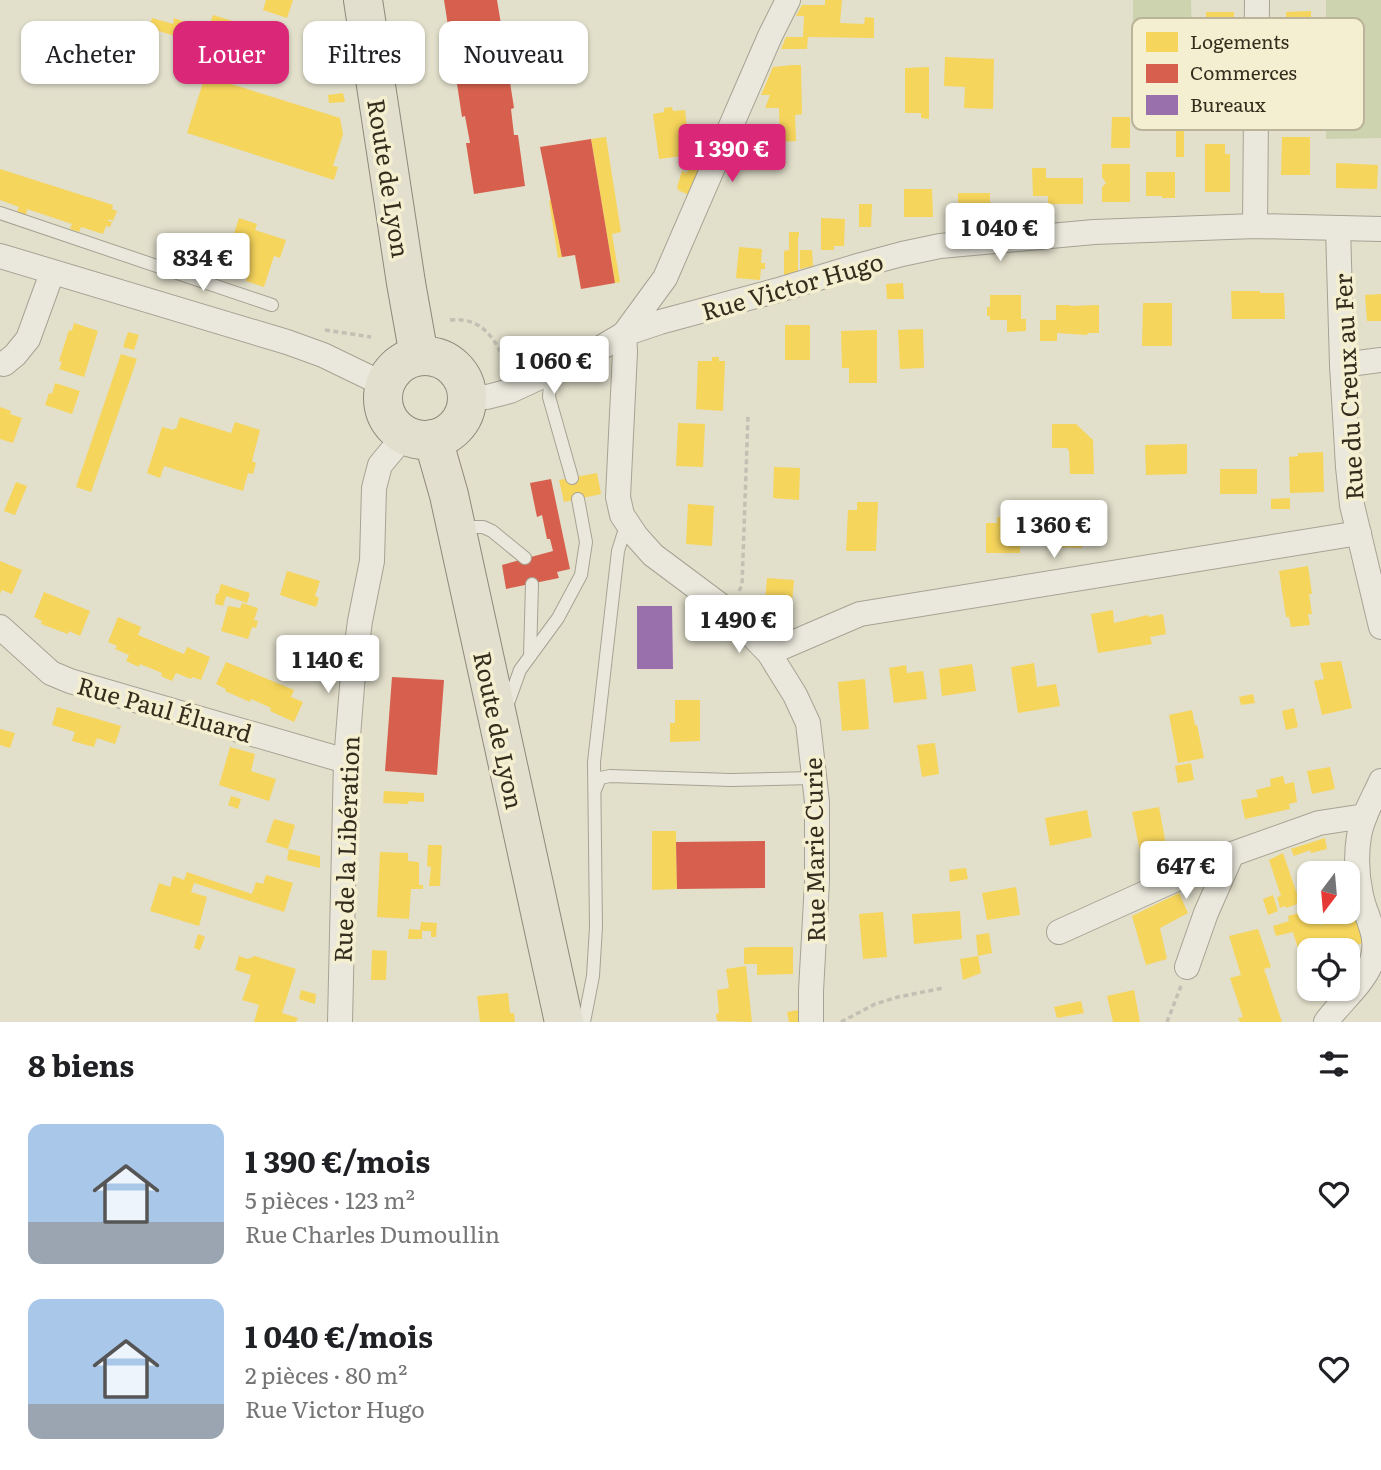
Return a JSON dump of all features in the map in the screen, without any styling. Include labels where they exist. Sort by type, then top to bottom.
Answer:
[{"type":"main road","name":"Route de Lyon","points":[[363,0],[419,356]]},
{"type":"main road","points":[[419,356],[446,362],[457,370],[465,383],[466,411],[458,424],[447,434],[419,437],[394,426],[386,414],[383,400],[385,385],[390,375],[408,359],[419,356]]},
{"type":"main road","name":"Route de Lyon","points":[[419,437],[449,495],[564,1022]]},
{"type":"street","points":[[467,396],[487,397],[521,387],[592,353],[624,334],[665,278],[788,0]]},
{"type":"street","points":[[1257,0],[1257,18]]},
{"type":"street","points":[[1255,226],[1256,130]]},
{"type":"street","name":"Rue Victor Hugo","points":[[624,334],[660,321],[871,262],[940,246],[1094,232],[1255,226],[1381,229]]},
{"type":"street","name":"Rue du Creux au Fer","points":[[1338,228],[1342,365],[1352,505],[1381,627]]},
{"type":"street","points":[[0,256],[287,342],[323,355],[385,385]]},
{"type":"street","points":[[4,365],[28,338],[52,273]]},
{"type":"street","name":"Rue Marie Curie","points":[[624,334],[618,497],[622,515],[636,537],[653,555],[728,611],[769,653],[795,695],[808,723],[817,802],[817,882],[811,1022]]},
{"type":"street","points":[[1342,365],[1381,359]]},
{"type":"street","name":"Rue de la Libération","points":[[341,1022],[346,761],[353,674],[372,561],[374,488],[380,465],[419,437]]},
{"type":"street","points":[[769,653],[860,614],[1359,533]]},
{"type":"street","name":"Rue Paul Éluard","points":[[0,627],[51,673],[70,681],[346,761]]},
{"type":"street","points":[[1326,1022],[1366,973],[1373,958],[1375,937],[1361,897],[1358,870],[1359,836],[1381,781]]},
{"type":"street","points":[[1059,932],[1232,854],[1319,823],[1365,816]]},
{"type":"street","points":[[1187,967],[1209,904],[1232,854]]},
{"type":"lane","points":[[0,213],[272,305]]},
{"type":"lane","points":[[551,372],[549,397],[572,478]]},
{"type":"lane","points":[[499,726],[520,670],[558,618],[581,575],[586,542],[578,499]]},
{"type":"lane","points":[[584,1022],[593,976],[596,927],[596,748],[618,551],[622,535],[629,526]]},
{"type":"lane","points":[[456,527],[483,527],[492,531],[525,558]]},
{"type":"lane","points":[[530,656],[532,584]]},
{"type":"lane","points":[[594,791],[600,778],[610,776],[815,780]]},
{"type":"path","points":[[450,320],[461,319],[487,330],[521,387]]},
{"type":"path","points":[[728,611],[742,585],[748,416]]},
{"type":"path","points":[[1167,1022],[1187,967]]},
{"type":"path","points":[[841,1022],[875,1004],[943,988]]},
{"type":"green space","points":[[1133,0],[1191,0],[1191,18],[1133,18]]},
{"type":"green space","points":[[1326,0],[1381,0],[1381,138],[1326,139],[1326,130],[1364,130],[1364,18],[1326,18]]},
{"type":"building: Logements","points":[[266,0],[293,0],[287,18],[263,10]]},
{"type":"building: Logements","points":[[825,0],[842,0],[840,23],[864,24],[865,17],[874,18],[874,38],[808,37],[807,49],[781,49],[786,37],[803,37],[804,16],[796,16],[802,5],[825,5]]},
{"type":"building: Logements","points":[[1311,11],[1311,18],[1286,18],[1286,12]]},
{"type":"building: Logements","points":[[1206,12],[1234,12],[1234,18],[1206,18]]},
{"type":"building: Logements","points":[[213,15],[233,21],[211,21]]},
{"type":"building: Logements","points":[[152,18],[173,24],[173,35],[159,31],[159,21],[151,21]]},
{"type":"building: Logements","points":[[945,57],[994,59],[993,109],[964,108],[965,87],[944,86]]},
{"type":"building: Logements","points":[[801,65],[802,114],[795,115],[796,141],[780,142],[779,108],[765,108],[770,95],[761,95],[773,67]]},
{"type":"building: Logements","points":[[929,67],[929,119],[921,118],[921,113],[905,113],[905,68]]},
{"type":"building: Logements","points":[[202,84],[231,84],[340,118],[343,134],[333,166],[338,167],[334,180],[187,133]]},
{"type":"building: Logements","points":[[343,93],[345,102],[329,103],[328,95]]},
{"type":"building: Logements","points":[[672,107],[673,111],[685,110],[690,155],[659,159],[653,114]]},
{"type":"building: Logements","points":[[1112,117],[1130,117],[1130,148],[1111,148]]},
{"type":"building: Logements","points":[[1176,130],[1184,130],[1184,157],[1176,157]]},
{"type":"building: Logements","points":[[606,137],[621,232],[612,234],[620,282],[615,283],[591,139]]},
{"type":"building: Logements","points":[[1282,137],[1310,137],[1310,175],[1281,175]]},
{"type":"building: Logements","points":[[1205,144],[1225,144],[1225,154],[1230,154],[1230,192],[1205,192]]},
{"type":"building: Logements","points":[[690,159],[706,162],[691,196],[677,187],[682,171],[687,173]]},
{"type":"building: Logements","points":[[1336,163],[1378,165],[1377,189],[1336,188]]},
{"type":"building: Logements","points":[[1102,164],[1130,164],[1130,202],[1102,202],[1102,187],[1106,183],[1102,177]]},
{"type":"building: Logements","points":[[1032,168],[1046,168],[1046,178],[1083,178],[1083,204],[1048,204],[1048,196],[1033,196]]},
{"type":"building: Logements","points":[[0,169],[113,205],[112,209],[117,211],[113,221],[109,219],[108,221],[112,222],[110,227],[106,226],[103,234],[81,227],[79,232],[70,229],[72,224],[27,209],[26,215],[17,212],[19,207],[0,200]]},
{"type":"building: Logements","points":[[1146,172],[1175,172],[1175,198],[1146,196]]},
{"type":"building: Logements","points":[[904,189],[932,189],[933,217],[904,217]]},
{"type":"building: Logements","points":[[958,193],[990,193],[990,217],[958,217]]},
{"type":"building: Logements","points":[[551,200],[562,257],[558,258],[549,201]]},
{"type":"building: Logements","points":[[859,204],[872,204],[871,227],[859,227]]},
{"type":"building: Logements","points":[[239,218],[257,224],[255,230],[286,240],[280,258],[274,256],[264,287],[246,281],[248,275],[217,265],[223,246],[229,249]]},
{"type":"building: Logements","points":[[821,218],[845,219],[844,246],[834,246],[834,250],[821,250]]},
{"type":"building: Logements","points":[[1029,220],[1030,230],[1014,231],[1013,221]]},
{"type":"building: Logements","points":[[789,232],[799,232],[798,275],[784,279],[784,251],[789,250]]},
{"type":"building: Logements","points":[[739,247],[762,249],[761,263],[765,263],[765,269],[761,269],[760,280],[736,278]]},
{"type":"building: Logements","points":[[800,250],[812,250],[813,266],[800,269]]},
{"type":"building: Logements","points":[[903,283],[904,299],[887,299],[886,284]]},
{"type":"building: Logements","points":[[1231,291],[1284,293],[1285,319],[1232,319]]},
{"type":"building: Logements","points":[[1381,294],[1381,321],[1367,321],[1365,295]]},
{"type":"building: Logements","points":[[990,295],[1021,295],[1021,319],[1026,319],[1026,331],[1007,332],[1007,320],[990,320],[987,307],[990,307]]},
{"type":"building: Logements","points":[[1143,303],[1172,303],[1172,346],[1142,346]]},
{"type":"building: Logements","points":[[1056,305],[1099,305],[1099,333],[1057,333],[1057,341],[1040,341],[1040,320],[1056,320]]},
{"type":"building: Logements","points":[[74,323],[98,331],[84,377],[59,369],[69,330],[72,331]]},
{"type":"building: Logements","points":[[785,325],[810,325],[810,360],[785,360]]},
{"type":"building: Logements","points":[[923,329],[924,368],[900,369],[898,330]]},
{"type":"building: Logements","points":[[877,330],[877,383],[849,383],[849,368],[842,368],[841,331]]},
{"type":"building: Logements","points":[[128,332],[139,335],[134,350],[123,347]]},
{"type":"building: Logements","points":[[121,354],[137,359],[91,492],[76,487]]},
{"type":"building: Logements","points":[[712,357],[725,361],[723,411],[696,409],[698,361],[712,361]]},
{"type":"building: Logements","points":[[55,383],[80,391],[72,414],[45,405]]},
{"type":"building: Logements","points":[[0,407],[22,418],[13,443],[0,439]]},
{"type":"building: Logements","points":[[180,417],[231,433],[235,422],[260,430],[252,461],[256,463],[253,474],[248,473],[243,491],[164,466],[160,478],[147,473],[162,427],[176,429]]},
{"type":"building: Logements","points":[[678,423],[705,424],[703,467],[676,466]]},
{"type":"building: Logements","points":[[1052,424],[1076,424],[1093,440],[1094,474],[1070,474],[1067,448],[1052,448]]},
{"type":"building: Logements","points":[[1187,444],[1187,474],[1146,475],[1145,445]]},
{"type":"building: Logements","points":[[1323,452],[1324,492],[1290,493],[1289,457],[1298,456],[1298,453]]},
{"type":"building: Logements","points":[[774,467],[800,468],[799,500],[773,498]]},
{"type":"building: Logements","points":[[1220,469],[1257,469],[1257,494],[1220,494]]},
{"type":"building: Logements","points":[[597,473],[601,494],[564,502],[559,480]]},
{"type":"building: Logements","points":[[16,482],[27,486],[15,515],[4,511]]},
{"type":"building: Logements","points":[[1290,498],[1290,509],[1271,509],[1271,499]]},
{"type":"building: Logements","points":[[857,502],[878,502],[876,551],[846,551],[848,510],[857,510]]},
{"type":"building: Logements","points":[[688,504],[714,506],[712,546],[686,544]]},
{"type":"building: Logements","points":[[1054,513],[1082,514],[1082,548],[1054,547]]},
{"type":"building: Logements","points":[[997,517],[1010,517],[1010,523],[1021,523],[1020,553],[986,553],[986,523],[997,523]]},
{"type":"building: Logements","points":[[0,561],[22,570],[12,594],[2,590],[0,594]]},
{"type":"building: Logements","points":[[1308,566],[1312,594],[1309,594],[1312,614],[1308,614],[1310,625],[1291,627],[1289,617],[1286,617],[1279,571]]},
{"type":"building: Logements","points":[[287,571],[320,581],[315,596],[319,598],[316,607],[280,595]]},
{"type":"building: Logements","points":[[767,578],[794,580],[791,614],[764,612]]},
{"type":"building: Logements","points":[[221,584],[250,593],[247,603],[226,596],[223,606],[215,604]]},
{"type":"building: Logements","points":[[44,592],[90,611],[80,636],[41,624],[42,621],[34,617]]},
{"type":"building: Logements","points":[[242,603],[258,608],[254,620],[258,621],[256,628],[252,627],[248,639],[221,631],[228,606],[240,608]]},
{"type":"building: Logements","points":[[1113,610],[1114,623],[1163,614],[1166,634],[1150,637],[1152,644],[1098,653],[1091,614]]},
{"type":"building: Logements","points":[[118,617],[141,627],[138,635],[184,654],[187,647],[210,657],[201,680],[176,673],[172,681],[161,676],[162,673],[126,661],[129,655],[115,649],[117,646],[108,642]]},
{"type":"building: Logements","points":[[287,640],[317,649],[314,659],[283,650]]},
{"type":"building: Logements","points":[[1341,661],[1352,708],[1322,715],[1314,681],[1324,679],[1320,663]]},
{"type":"building: Logements","points":[[226,662],[294,690],[291,697],[303,702],[294,722],[270,711],[271,708],[251,699],[250,702],[216,684]]},
{"type":"building: Logements","points":[[1034,663],[1037,687],[1056,684],[1060,706],[1018,713],[1011,667]]},
{"type":"building: Logements","points":[[972,664],[976,691],[942,696],[939,669]]},
{"type":"building: Logements","points":[[906,665],[907,673],[923,671],[927,699],[894,703],[889,668]]},
{"type":"building: Logements","points":[[865,679],[869,729],[842,731],[838,682]]},
{"type":"building: Logements","points":[[1253,694],[1255,703],[1241,705],[1239,697]]},
{"type":"building: Logements","points":[[675,700],[700,700],[700,741],[670,742],[670,723],[675,723]]},
{"type":"building: Logements","points":[[57,707],[121,726],[115,744],[97,738],[94,747],[72,741],[75,732],[52,725]]},
{"type":"building: Logements","points":[[1294,708],[1298,727],[1286,730],[1282,711]]},
{"type":"building: Logements","points":[[1192,710],[1204,758],[1178,763],[1169,715]]},
{"type":"building: Logements","points":[[0,729],[15,733],[10,748],[0,745]]},
{"type":"building: Logements","points":[[935,743],[939,774],[922,777],[917,745]]},
{"type":"building: Logements","points":[[230,747],[255,754],[251,771],[276,779],[269,801],[219,785]]},
{"type":"building: Logements","points":[[1191,763],[1194,780],[1178,783],[1175,766]]},
{"type":"building: Logements","points":[[1330,767],[1335,789],[1312,794],[1307,771]]},
{"type":"building: Logements","points":[[1283,776],[1285,784],[1294,782],[1297,802],[1289,804],[1290,809],[1245,819],[1241,800],[1258,797],[1256,790],[1271,786],[1270,779]]},
{"type":"building: Logements","points":[[384,791],[424,793],[424,802],[383,803]]},
{"type":"building: Logements","points":[[231,796],[241,799],[238,809],[228,805]]},
{"type":"building: Logements","points":[[1159,807],[1166,845],[1140,851],[1132,812]]},
{"type":"building: Logements","points":[[1087,810],[1092,837],[1050,846],[1045,818]]},
{"type":"building: Logements","points":[[274,819],[295,825],[288,849],[266,842]]},
{"type":"building: Logements","points":[[652,831],[676,831],[677,889],[652,890]]},
{"type":"building: Logements","points":[[1325,838],[1327,849],[1311,853],[1310,850],[1294,856],[1291,849]]},
{"type":"building: Logements","points":[[428,845],[442,845],[440,886],[429,886],[431,867],[427,866]]},
{"type":"building: Logements","points":[[289,849],[320,856],[320,868],[287,860]]},
{"type":"building: Logements","points":[[380,852],[408,853],[408,861],[419,862],[419,885],[423,885],[423,889],[411,889],[409,919],[377,917]]},
{"type":"building: Logements","points":[[1283,853],[1297,894],[1297,904],[1280,908],[1277,897],[1281,896],[1269,860]]},
{"type":"building: Logements","points":[[966,868],[968,879],[950,882],[949,870]]},
{"type":"building: Logements","points":[[187,872],[252,894],[256,882],[263,884],[266,875],[293,883],[284,912],[194,883],[191,892],[207,897],[199,926],[150,911],[159,883],[170,887],[173,876],[184,880]]},
{"type":"building: Logements","points":[[1016,887],[1020,915],[987,920],[982,893]]},
{"type":"building: Logements","points":[[1179,893],[1188,913],[1160,928],[1167,959],[1146,965],[1132,916]]},
{"type":"building: Logements","points":[[1273,895],[1278,911],[1268,915],[1263,899]]},
{"type":"building: Logements","points":[[960,911],[962,939],[914,944],[912,914]]},
{"type":"building: Logements","points":[[883,912],[887,957],[863,959],[859,914]]},
{"type":"building: Logements","points":[[1297,913],[1297,924],[1320,925],[1360,924],[1360,918],[1367,942],[1360,944],[1360,938],[1297,938],[1297,945],[1293,932],[1276,936],[1273,926],[1289,921],[1288,916]]},
{"type":"building: Logements","points":[[421,922],[437,923],[436,937],[431,937],[431,931],[422,931],[422,939],[408,939],[409,929],[420,930]]},
{"type":"building: Logements","points":[[1258,929],[1271,967],[1264,969],[1282,1022],[1240,1022],[1238,1018],[1243,1017],[1230,978],[1241,975],[1229,936]]},
{"type":"building: Logements","points":[[989,933],[992,953],[978,956],[976,935]]},
{"type":"building: Logements","points":[[198,934],[205,937],[200,950],[194,948]]},
{"type":"building: Logements","points":[[793,947],[793,974],[757,975],[757,964],[744,964],[744,948]]},
{"type":"building: Logements","points":[[372,950],[387,951],[386,980],[371,980]]},
{"type":"building: Logements","points":[[239,956],[248,959],[255,956],[296,969],[282,1013],[298,1018],[296,1022],[254,1022],[259,1005],[242,1000],[251,975],[235,970]]},
{"type":"building: Logements","points":[[978,956],[981,973],[963,980],[960,959]]},
{"type":"building: Logements","points":[[746,966],[752,1022],[717,1021],[717,990],[729,988],[726,969]]},
{"type":"building: Logements","points":[[301,990],[316,994],[315,1004],[299,999]]},
{"type":"building: Logements","points":[[1134,990],[1140,1022],[1113,1022],[1107,996]]},
{"type":"building: Logements","points":[[508,993],[510,1013],[514,1013],[515,1022],[480,1022],[477,996]]},
{"type":"building: Logements","points":[[1081,1001],[1084,1013],[1057,1018],[1054,1007]]},
{"type":"building: Logements","points":[[798,1010],[799,1022],[789,1022],[787,1012]]},
{"type":"building: Commerces","points":[[444,0],[497,0],[500,21],[447,21]]},
{"type":"building: Commerces","points":[[457,84],[510,84],[514,135],[518,135],[525,186],[474,194],[466,143],[470,143],[465,116],[462,117]]},
{"type":"building: Commerces","points":[[591,139],[615,283],[581,289],[575,255],[562,257],[540,147]]},
{"type":"building: Commerces","points":[[551,479],[570,569],[557,572],[559,578],[506,589],[502,565],[553,551],[550,539],[547,539],[542,515],[537,517],[530,483]]},
{"type":"building: Commerces","points":[[392,677],[444,680],[437,775],[385,771]]},
{"type":"building: Commerces","points":[[765,841],[765,888],[677,889],[676,842]]},
{"type":"building: Bureaux","points":[[637,606],[672,606],[673,669],[637,669]]}]
